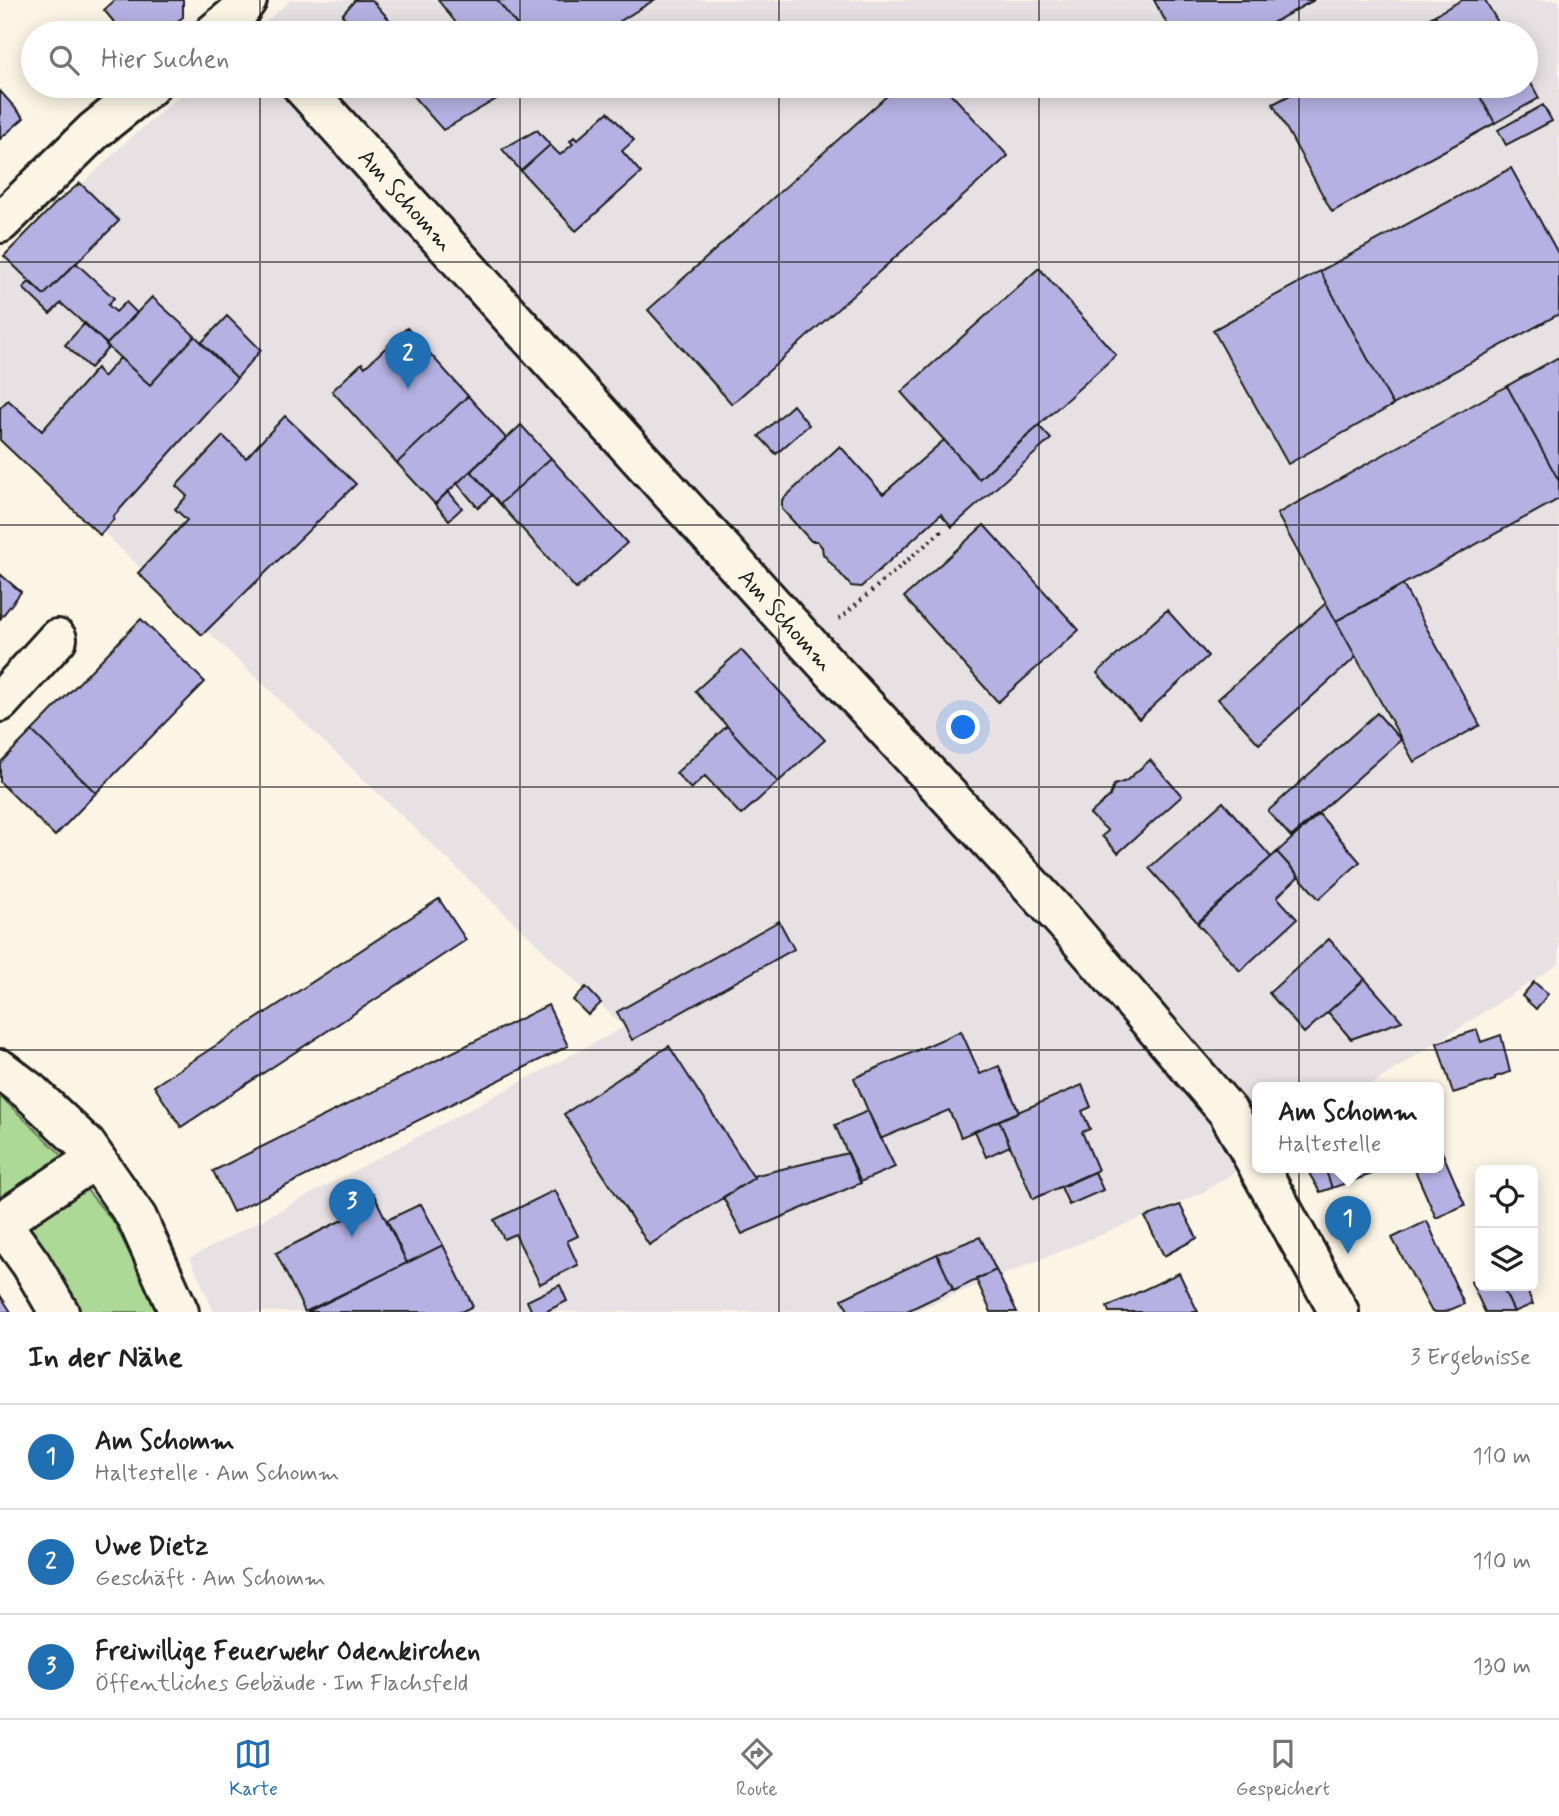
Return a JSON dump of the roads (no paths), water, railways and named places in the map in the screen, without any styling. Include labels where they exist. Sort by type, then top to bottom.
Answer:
[{"type":"street","points":[[0,223],[94,131],[135,98]]},
{"type":"street","name":"Am Schomm","points":[[313,98],[809,645],[1064,921],[1228,1112],[1252,1155]]},
{"type":"street","points":[[0,702],[58,639]]},
{"type":"street","points":[[0,1069],[30,1092],[86,1145],[137,1218],[178,1312]]},
{"type":"street","points":[[59,1312],[32,1264],[0,1222],[95,1158]]},
{"type":"street","name":"Am Schomm","points":[[1262,1173],[1339,1312]]},
{"type":"place","name":"Uwe Dietz","points":[[408,389]]},
{"type":"place","name":"Freiwillige Feuerwehr Odenkirchen","points":[[352,1237]]},
{"type":"place","name":"Am Schomm","points":[[1348,1254]]}]
